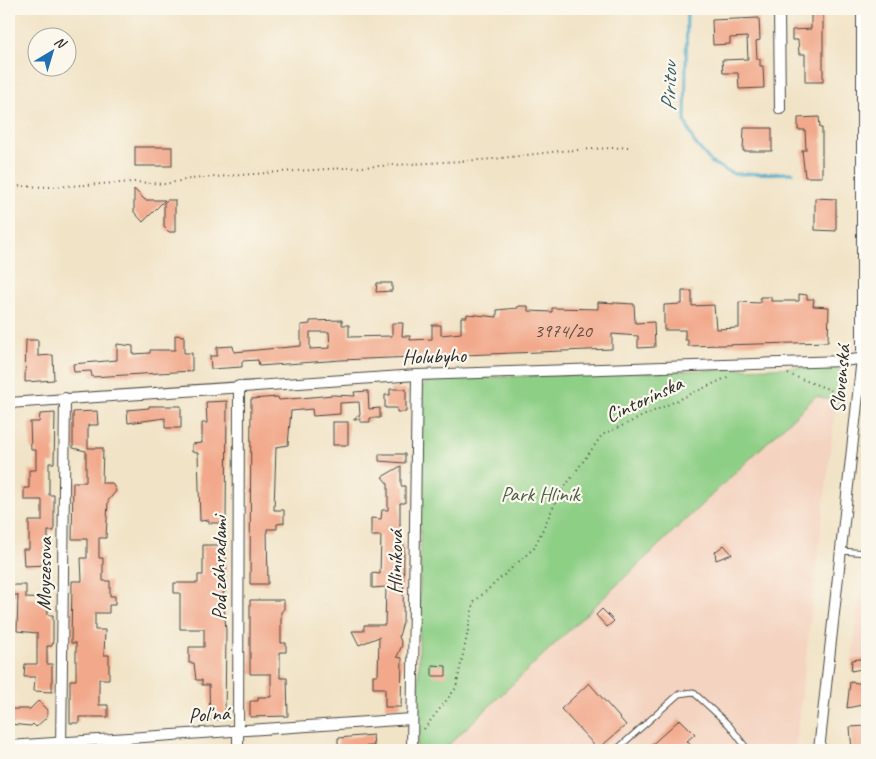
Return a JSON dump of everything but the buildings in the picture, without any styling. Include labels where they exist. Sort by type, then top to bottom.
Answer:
[{"type":"street","points":[[779,9],[780,108]]},
{"type":"street","name":"Slovenská","points":[[819,750],[865,358],[865,54],[862,9]]},
{"type":"street","name":"Holubyho","points":[[9,403],[417,375],[833,361],[865,358]]},
{"type":"street","name":"Hliníková","points":[[412,750],[417,375]]},
{"type":"street","name":"Pod záhradami","points":[[238,386],[238,750]]},
{"type":"street","name":"Moyzesova","points":[[61,746],[65,398]]},
{"type":"street","name":"Poľná","points":[[9,746],[61,746],[412,719]]},
{"type":"lane","points":[[841,551],[867,553]]},
{"type":"lane","points":[[616,750],[679,694],[693,692],[728,724],[748,750]]},
{"type":"path","points":[[9,186],[51,187],[135,182],[165,184],[190,179],[494,159],[560,151],[629,147]]},
{"type":"path","points":[[780,371],[839,393]]},
{"type":"path","name":"Cintorínska","points":[[421,733],[456,688],[474,602],[534,548],[559,495],[602,435],[732,375]]},
{"type":"shaded area","points":[[816,396],[836,404],[795,750],[443,750]]},
{"type":"shaded area","points":[[867,518],[867,657],[852,660],[862,574]]},
{"type":"green space","name":"Park Hliník","points":[[831,366],[844,372],[840,403],[816,396],[443,750],[416,750],[418,740],[422,387],[426,382],[434,379]]},
{"type":"waterway","name":"Piritov","points":[[687,9],[685,121],[694,142],[712,163],[734,174],[793,173]]}]
